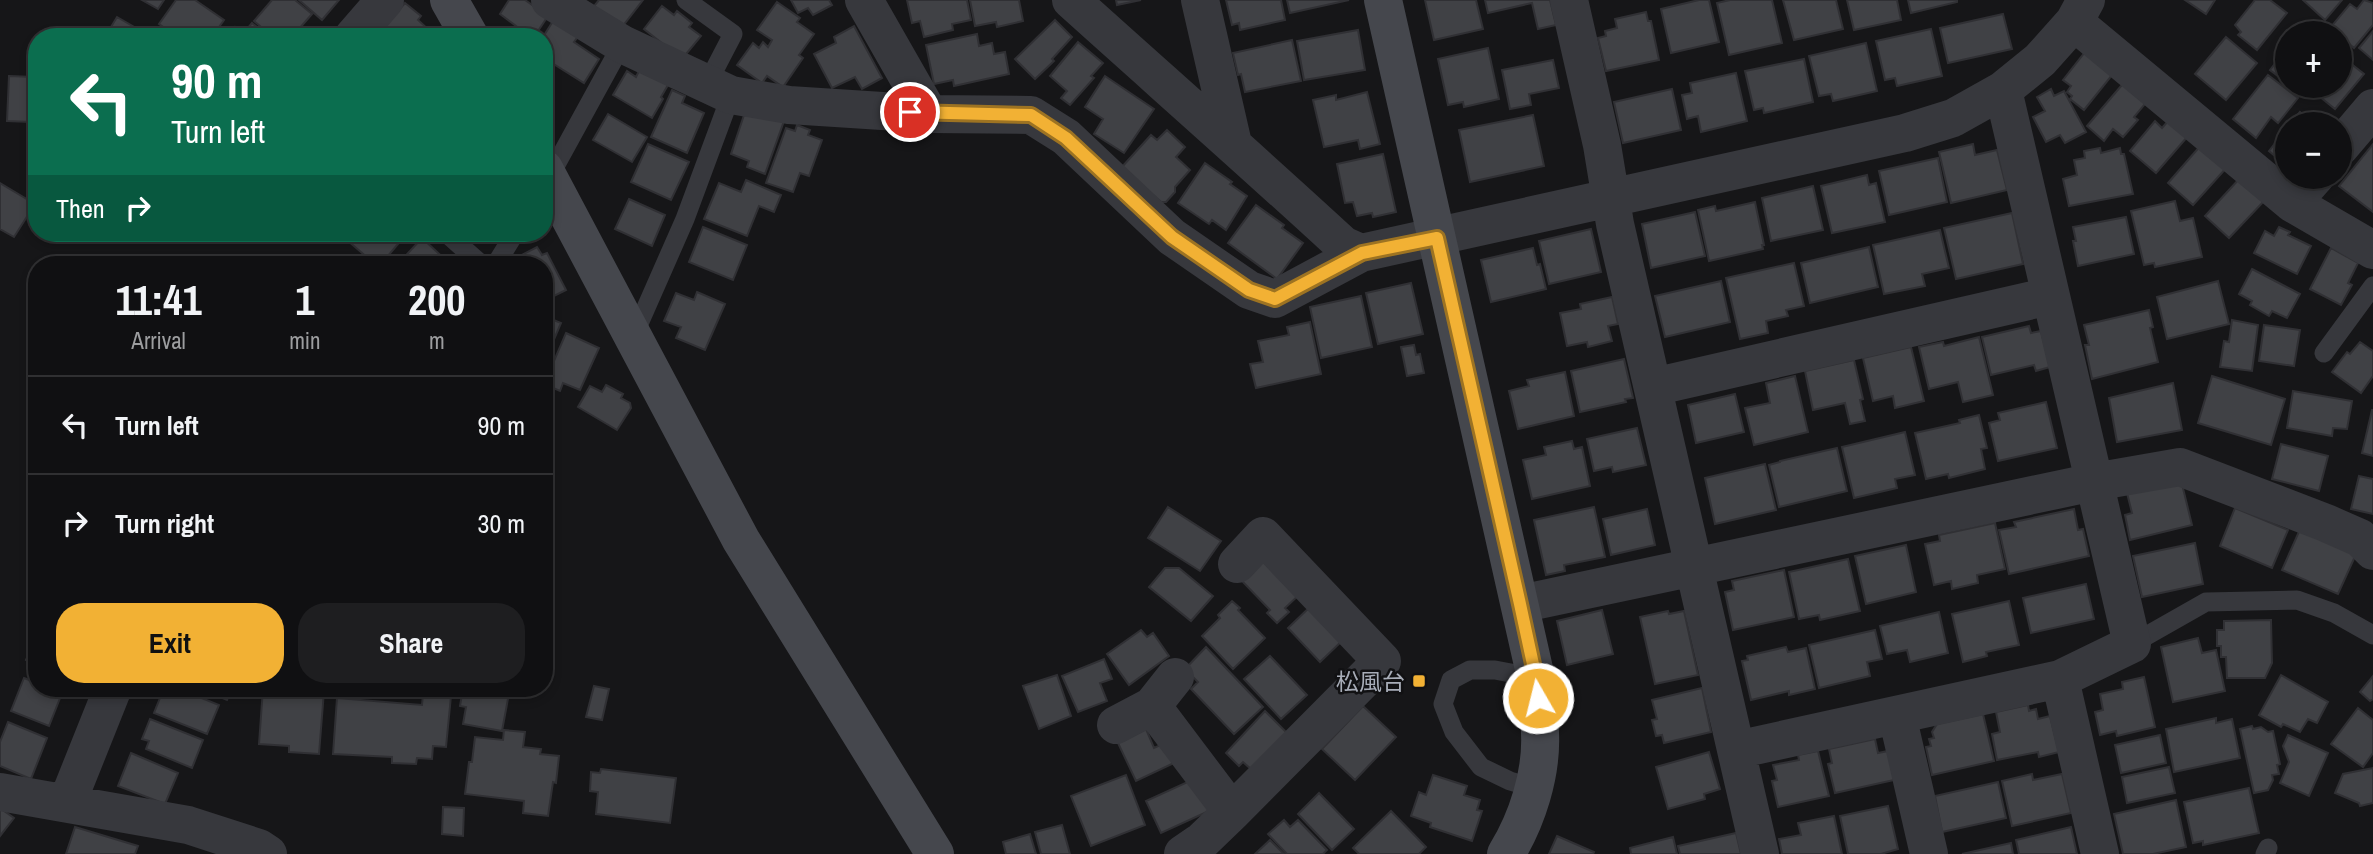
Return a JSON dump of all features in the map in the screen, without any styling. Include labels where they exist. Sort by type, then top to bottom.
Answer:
[{"type":"street","points":[[361,28],[385,0]]},
{"type":"street","points":[[551,0],[622,44],[719,90],[789,105],[929,114],[1031,115],[1066,138],[1172,237],[1249,290],[1275,299],[1362,253],[1905,133],[1953,118],[2003,90],[2040,60],[2080,11],[2303,190],[2373,250]]},
{"type":"street","points":[[864,0],[929,114]]},
{"type":"street","points":[[1071,0],[1343,245],[1362,253]]},
{"type":"street","points":[[1200,0],[1233,144]]},
{"type":"street","points":[[1383,0],[1536,678],[1541,736],[1534,788],[1514,842],[1506,854]]},
{"type":"street","points":[[1579,2],[1610,199],[1760,854]]},
{"type":"street","points":[[1736,750],[2060,679],[2132,644],[2003,90]]},
{"type":"street","points":[[2352,133],[2373,108]]},
{"type":"street","points":[[553,190],[634,335],[741,540],[935,854]]},
{"type":"street","points":[[1653,387],[2050,296]]},
{"type":"street","points":[[1520,604],[2094,482],[2180,467],[2326,523],[2360,538],[2373,551]]},
{"type":"street","points":[[1183,854],[1202,841],[1232,813],[1382,661],[1264,536],[1237,564]]},
{"type":"street","points":[[2060,679],[2100,854]]},
{"type":"street","points":[[1116,725],[1163,692],[1232,813]]},
{"type":"street","points":[[66,803],[109,697]]},
{"type":"street","points":[[1897,715],[1929,854]]},
{"type":"street","points":[[0,792],[188,825],[259,848],[268,854]]},
{"type":"lane","points":[[634,335],[685,219],[733,34],[686,0]]},
{"type":"lane","points":[[553,165],[622,44]]},
{"type":"lane","points":[[456,242],[472,256]]},
{"type":"lane","points":[[2324,353],[2373,286]]},
{"type":"lane","points":[[2132,644],[2206,602],[2297,600],[2334,614],[2373,635]]},
{"type":"lane","points":[[1534,788],[1510,781],[1481,767],[1454,732],[1443,704],[1451,680],[1470,670],[1496,670],[1536,678]]},
{"type":"building","points":[[142,0],[164,0],[158,9]]},
{"type":"building","points":[[176,0],[195,0],[224,20],[218,28],[165,28],[159,24]]},
{"type":"building","points":[[272,0],[295,0],[312,14],[300,28],[262,28],[254,21]]},
{"type":"building","points":[[299,0],[339,0],[322,20]]},
{"type":"building","points":[[509,0],[525,0],[548,16],[540,28],[514,28],[516,26],[500,14]]},
{"type":"building","points":[[599,0],[643,0],[622,27],[594,6]]},
{"type":"building","points":[[791,0],[829,0],[832,5],[813,15],[808,8],[798,13]]},
{"type":"building","points":[[907,0],[967,0],[971,20],[952,24],[953,30],[924,37],[920,21],[912,23]]},
{"type":"building","points":[[970,0],[1019,0],[1023,21],[997,27],[996,22],[975,26]]},
{"type":"building","points":[[1116,0],[1141,0],[1117,5]]},
{"type":"building","points":[[1226,0],[1281,0],[1285,20],[1240,30],[1239,23],[1232,25]]},
{"type":"building","points":[[1287,0],[1349,0],[1290,13]]},
{"type":"building","points":[[1425,0],[1476,0],[1483,29],[1434,40]]},
{"type":"building","points":[[1485,0],[1550,0],[1556,25],[1538,29],[1532,3],[1488,13]]},
{"type":"building","points":[[1709,0],[1719,42],[1671,53],[1661,9]]},
{"type":"building","points":[[1730,0],[1772,0],[1782,43],[1729,55],[1717,3]]},
{"type":"building","points":[[1783,0],[1836,0],[1843,29],[1794,40]]},
{"type":"building","points":[[1847,0],[1897,0],[1901,20],[1854,30]]},
{"type":"building","points":[[1908,0],[1957,0],[1957,2],[1911,13]]},
{"type":"building","points":[[2185,0],[2215,0],[2206,14]]},
{"type":"building","points":[[2255,0],[2270,0],[2287,13],[2281,21],[2275,21],[2275,28],[2257,50],[2238,35],[2241,32],[2235,25]]},
{"type":"building","points":[[2303,0],[2342,0],[2325,20]]},
{"type":"building","points":[[2364,0],[2373,3],[2373,25],[2354,48],[2352,21],[2336,21],[2350,4],[2357,9]]},
{"type":"building","points":[[777,2],[800,18],[797,22],[814,34],[799,55],[803,58],[783,87],[767,76],[762,83],[737,65],[753,43],[759,48],[763,42],[768,47],[772,40],[757,30]]},
{"type":"building","points":[[405,3],[421,16],[418,20],[427,28],[383,28]]},
{"type":"building","points":[[662,6],[674,15],[677,11],[692,23],[689,27],[701,36],[682,59],[644,29]]},
{"type":"building","points":[[1646,12],[1648,21],[1651,21],[1659,60],[1606,71],[1598,38],[1606,36],[1605,31],[1617,28],[1615,19]]},
{"type":"building","points":[[2003,14],[2012,49],[1948,63],[1940,28]]},
{"type":"building","points":[[117,17],[136,28],[110,28]]},
{"type":"building","points":[[555,18],[580,34],[574,42],[599,59],[584,83],[553,64],[553,28],[549,28]]},
{"type":"building","points":[[1055,20],[1072,37],[1052,59],[1054,61],[1035,79],[1015,59]]},
{"type":"building","points":[[854,26],[882,78],[862,89],[855,77],[832,88],[814,54],[836,43],[834,37]]},
{"type":"building","points":[[1931,29],[1942,76],[1897,86],[1895,78],[1885,80],[1876,41]]},
{"type":"building","points":[[1358,30],[1365,70],[1304,80],[1297,41]]},
{"type":"building","points":[[2373,31],[2373,60],[2359,48]]},
{"type":"building","points":[[977,34],[979,46],[992,43],[994,54],[1005,52],[1009,74],[954,86],[953,80],[934,84],[926,45]]},
{"type":"building","points":[[2226,37],[2257,63],[2226,100],[2195,74]]},
{"type":"building","points":[[1292,40],[1301,81],[1245,92],[1233,53]]},
{"type":"building","points":[[1078,42],[1103,63],[1091,76],[1094,78],[1070,105],[1061,98],[1067,91],[1050,76]]},
{"type":"building","points":[[1866,43],[1877,91],[1833,101],[1831,94],[1819,96],[1809,56]]},
{"type":"building","points":[[2089,47],[2117,69],[2084,110],[2070,99],[2072,96],[2067,92],[2071,86],[2063,80]]},
{"type":"building","points":[[1488,48],[1499,99],[1464,107],[1463,102],[1448,105],[1438,59]]},
{"type":"building","points":[[1804,59],[1813,102],[1764,113],[1763,108],[1754,110],[1745,71]]},
{"type":"building","points":[[1553,60],[1559,88],[1529,94],[1531,105],[1510,109],[1502,70]]},
{"type":"building","points":[[2352,64],[2364,74],[2352,88]]},
{"type":"building","points":[[640,69],[668,85],[652,118],[613,95],[627,71],[636,77]]},
{"type":"building","points":[[1736,73],[1747,121],[1701,132],[1698,116],[1687,119],[1682,95],[1692,93],[1690,83]]},
{"type":"building","points":[[2268,75],[2275,80],[2275,98],[2298,98],[2287,112],[2275,112],[2275,120],[2271,117],[2256,138],[2233,119]]},
{"type":"building","points":[[9,76],[28,77],[28,122],[7,121]]},
{"type":"building","points":[[1105,76],[1154,109],[1124,153],[1094,134],[1103,119],[1085,107]]},
{"type":"building","points":[[2127,79],[2150,98],[2134,117],[2138,120],[2123,137],[2113,129],[2104,141],[2087,126]]},
{"type":"building","points":[[1672,89],[1681,130],[1623,143],[1614,102]]},
{"type":"building","points":[[2051,89],[2054,96],[2064,91],[2086,132],[2065,143],[2060,135],[2046,142],[2033,117],[2045,111],[2037,97]]},
{"type":"building","points":[[672,90],[685,96],[682,103],[704,113],[687,153],[651,137]]},
{"type":"building","points":[[1367,92],[1380,144],[1360,149],[1358,140],[1324,147],[1313,100],[1336,95],[1336,100]]},
{"type":"building","points":[[2321,98],[2344,98],[2335,109]]},
{"type":"building","points":[[608,114],[647,137],[632,162],[593,140]]},
{"type":"building","points":[[744,115],[784,121],[765,174],[747,167],[749,161],[731,154]]},
{"type":"building","points":[[1533,115],[1544,166],[1470,182],[1459,130]]},
{"type":"building","points":[[2169,120],[2188,136],[2156,173],[2130,151],[2155,121],[2162,128]]},
{"type":"building","points":[[797,125],[810,130],[808,135],[822,140],[809,176],[800,173],[793,192],[766,183],[786,128],[795,131]]},
{"type":"building","points":[[1167,130],[1185,147],[1176,157],[1190,170],[1166,202],[1161,202],[1121,168],[1151,135],[1157,140]]},
{"type":"building","points":[[2275,143],[2275,156],[2269,151]]},
{"type":"building","points":[[648,144],[689,162],[671,200],[631,182]]},
{"type":"building","points":[[1973,144],[1975,155],[1997,150],[2007,190],[1951,203],[1939,152]]},
{"type":"building","points":[[2202,144],[2228,166],[2193,205],[2168,183]]},
{"type":"building","points":[[2373,144],[2373,212],[2343,189],[2352,189],[2352,170]]},
{"type":"building","points":[[2100,148],[2101,153],[2120,148],[2121,154],[2124,154],[2133,194],[2069,206],[2063,179],[2077,175],[2074,160],[2085,158],[2084,151]]},
{"type":"building","points":[[1383,154],[1396,212],[1373,217],[1372,213],[1357,216],[1353,202],[1345,203],[1337,164]]},
{"type":"building","points":[[1938,158],[1947,202],[1889,215],[1879,171]]},
{"type":"building","points":[[1205,163],[1247,196],[1226,230],[1212,220],[1209,224],[1178,203]]},
{"type":"building","points":[[1867,175],[1869,185],[1876,183],[1885,222],[1832,233],[1821,186]]},
{"type":"building","points":[[2241,177],[2265,200],[2229,238],[2205,216]]},
{"type":"building","points":[[746,180],[781,195],[774,212],[759,206],[747,236],[704,219],[719,183],[741,192]]},
{"type":"building","points":[[0,183],[28,200],[28,215],[14,237],[0,229]]},
{"type":"building","points":[[1813,186],[1823,230],[1771,241],[1762,198]]},
{"type":"building","points":[[629,199],[665,215],[652,246],[615,229]]},
{"type":"building","points":[[2175,201],[2180,221],[2193,218],[2202,257],[2155,267],[2154,263],[2144,265],[2131,211]]},
{"type":"building","points":[[1755,202],[1763,249],[1709,261],[1698,210],[1715,206],[1716,211]]},
{"type":"building","points":[[1256,205],[1303,243],[1277,279],[1228,243]]},
{"type":"building","points":[[1695,212],[1705,256],[1651,268],[1642,224]]},
{"type":"building","points":[[2012,213],[2023,264],[1956,279],[1944,228]]},
{"type":"building","points":[[2126,217],[2134,254],[2078,266],[2073,227]]},
{"type":"building","points":[[703,227],[747,245],[733,280],[689,262]]},
{"type":"building","points":[[2279,227],[2290,232],[2288,235],[2311,246],[2297,274],[2254,253],[2265,231],[2274,236]]},
{"type":"building","points":[[1591,229],[1601,272],[1549,284],[1539,241]]},
{"type":"building","points":[[1940,230],[1949,268],[1922,274],[1925,286],[1884,294],[1873,245]]},
{"type":"building","points":[[349,242],[398,244],[388,256],[366,256]]},
{"type":"building","points":[[418,242],[426,242],[441,256],[405,256]]},
{"type":"building","points":[[537,247],[542,255],[547,253],[549,256],[520,256]]},
{"type":"building","points":[[1869,247],[1878,287],[1810,303],[1801,263]]},
{"type":"building","points":[[1533,248],[1546,289],[1491,302],[1481,260]]},
{"type":"building","points":[[2331,248],[2358,263],[2348,283],[2352,285],[2341,305],[2310,289]]},
{"type":"building","points":[[1794,263],[1804,306],[1786,310],[1788,316],[1766,321],[1768,333],[1740,339],[1726,278]]},
{"type":"building","points":[[553,265],[566,290],[553,296]]},
{"type":"building","points":[[2252,269],[2300,294],[2287,318],[2272,311],[2269,316],[2250,305],[2252,301],[2239,294]]},
{"type":"building","points":[[1721,281],[1730,322],[1665,337],[1655,296]]},
{"type":"building","points":[[2218,281],[2229,324],[2167,339],[2157,297]]},
{"type":"building","points":[[1411,283],[1423,334],[1378,344],[1366,293]]},
{"type":"building","points":[[697,292],[725,304],[705,350],[676,338],[681,327],[664,321],[676,293],[694,300]]},
{"type":"building","points":[[1361,296],[1372,347],[1321,358],[1310,307]]},
{"type":"building","points":[[1612,297],[1618,324],[1608,326],[1612,341],[1588,347],[1587,342],[1567,346],[1560,313],[1581,309],[1580,304]]},
{"type":"building","points":[[2149,310],[2158,362],[2092,379],[2084,325]]},
{"type":"building","points":[[553,320],[561,323],[553,342]]},
{"type":"building","points":[[2232,320],[2258,325],[2252,371],[2220,367],[2224,341],[2229,342]]},
{"type":"building","points":[[1310,322],[1321,374],[1256,388],[1250,364],[1263,362],[1258,341],[1289,335],[1287,327]]},
{"type":"building","points":[[2264,325],[2300,330],[2294,366],[2259,361]]},
{"type":"building","points":[[2029,326],[2031,333],[2041,331],[2050,367],[2036,371],[2034,365],[1991,375],[1982,337]]},
{"type":"building","points":[[566,333],[599,348],[580,390],[563,383],[560,391],[553,388],[553,363]]},
{"type":"building","points":[[1979,337],[1993,395],[1963,402],[1958,382],[1929,389],[1919,347],[1943,342],[1944,346]]},
{"type":"building","points":[[2360,342],[2373,351],[2373,376],[2361,393],[2332,372],[2347,352],[2350,354]]},
{"type":"building","points":[[1414,345],[1416,355],[1420,354],[1424,373],[1407,376],[1401,347]]},
{"type":"building","points":[[1911,347],[1924,401],[1895,408],[1893,396],[1873,401],[1863,358]]},
{"type":"building","points":[[1624,359],[1633,398],[1580,412],[1571,371]]},
{"type":"building","points":[[1854,360],[1865,421],[1850,424],[1845,403],[1813,410],[1805,371]]},
{"type":"building","points":[[1565,372],[1574,416],[1518,429],[1509,391],[1529,386],[1527,380]]},
{"type":"building","points":[[1795,376],[1808,432],[1754,445],[1745,408],[1770,403],[1766,383]]},
{"type":"building","points":[[2212,376],[2285,399],[2271,445],[2198,423]]},
{"type":"building","points":[[2173,383],[2182,430],[2117,442],[2109,398]]},
{"type":"building","points":[[606,385],[623,394],[621,398],[630,403],[631,408],[617,430],[578,407],[590,386],[602,392]]},
{"type":"building","points":[[2293,391],[2352,401],[2347,429],[2333,428],[2332,436],[2287,428]]},
{"type":"building","points":[[1735,394],[1744,432],[1696,443],[1688,405]]},
{"type":"building","points":[[2046,402],[2057,448],[1998,461],[1989,423],[2000,420],[1998,413]]},
{"type":"building","points":[[2373,410],[2373,456],[2362,453]]},
{"type":"building","points":[[1979,415],[1987,448],[1981,449],[1985,469],[1949,478],[1948,474],[1926,479],[1915,433],[1960,423],[1959,420]]},
{"type":"building","points":[[1637,428],[1646,465],[1613,472],[1612,467],[1594,471],[1587,439]]},
{"type":"building","points":[[1905,432],[1915,475],[1895,479],[1897,488],[1854,498],[1842,447]]},
{"type":"building","points":[[1572,441],[1574,449],[1582,447],[1590,486],[1532,499],[1523,460],[1546,455],[1544,447]]},
{"type":"building","points":[[2281,444],[2328,456],[2319,491],[2272,479]]},
{"type":"building","points":[[1837,448],[1847,491],[1779,507],[1769,465]]},
{"type":"building","points":[[1765,464],[1776,510],[1715,524],[1705,478]]},
{"type":"building","points":[[2359,476],[2373,479],[2373,514],[2351,509]]},
{"type":"building","points":[[2181,480],[2192,525],[2130,540],[2125,515],[2132,513],[2127,493]]},
{"type":"building","points":[[1168,507],[1221,541],[1200,571],[1148,538]]},
{"type":"building","points":[[1594,507],[1605,557],[1564,565],[1565,571],[1546,575],[1534,520]]},
{"type":"building","points":[[2235,508],[2288,530],[2272,568],[2220,546]]},
{"type":"building","points":[[1647,509],[1655,545],[1611,555],[1603,519]]},
{"type":"building","points":[[2074,509],[2078,530],[2083,529],[2089,556],[2009,574],[1999,530],[2016,527],[2014,522]]},
{"type":"building","points":[[1995,523],[2005,569],[1977,575],[1978,583],[1952,589],[1951,581],[1934,585],[1925,544],[1940,541],[1939,535]]},
{"type":"building","points":[[2301,527],[2357,552],[2338,594],[2282,570]]},
{"type":"building","points":[[2195,543],[2203,584],[2142,597],[2133,556]]},
{"type":"building","points":[[1906,545],[1916,592],[1866,604],[1855,556]]},
{"type":"building","points":[[1266,558],[1301,593],[1285,608],[1289,612],[1277,623],[1267,613],[1270,610],[1242,581]]},
{"type":"building","points":[[1848,559],[1860,611],[1820,620],[1819,615],[1799,619],[1789,572]]},
{"type":"building","points":[[1165,568],[1179,568],[1213,596],[1191,621],[1149,587]]},
{"type":"building","points":[[1784,570],[1794,617],[1733,630],[1725,592],[1734,590],[1732,581]]},
{"type":"building","points":[[2086,584],[2094,619],[2031,633],[2023,598]]},
{"type":"building","points":[[1232,601],[1265,638],[1233,669],[1202,636]]},
{"type":"building","points":[[2009,601],[2019,645],[1986,652],[1987,656],[1963,662],[1952,614]]},
{"type":"building","points":[[1312,605],[1344,639],[1320,662],[1288,628]]},
{"type":"building","points":[[1602,610],[1613,654],[1567,665],[1557,621]]},
{"type":"building","points":[[1668,611],[1669,614],[1684,611],[1698,675],[1655,684],[1640,617]]},
{"type":"building","points":[[1939,612],[1948,653],[1910,662],[1907,650],[1887,654],[1880,626]]},
{"type":"building","points":[[2271,620],[2272,663],[2265,678],[2227,678],[2226,657],[2221,657],[2221,646],[2217,646],[2217,630],[2224,630],[2224,621]]},
{"type":"building","points":[[1141,630],[1147,637],[1153,633],[1169,656],[1129,685],[1107,654]]},
{"type":"building","points":[[1875,630],[1882,659],[1867,662],[1870,676],[1819,688],[1809,645]]},
{"type":"building","points":[[2198,638],[2202,653],[2216,650],[2225,691],[2173,702],[2161,647]]},
{"type":"building","points":[[1206,647],[1263,707],[1234,734],[1191,689],[1198,682],[1185,669]]},
{"type":"building","points":[[1786,647],[1788,652],[1806,648],[1815,689],[1789,695],[1789,691],[1751,700],[1742,661],[1748,660],[1747,656]]},
{"type":"building","points":[[1270,656],[1307,695],[1281,719],[1244,679]]},
{"type":"building","points":[[1104,659],[1112,679],[1100,683],[1107,701],[1078,712],[1062,676]]},
{"type":"building","points":[[1057,675],[1071,716],[1039,729],[1023,686]]},
{"type":"building","points":[[2281,675],[2328,702],[2317,723],[2308,719],[2300,732],[2283,724],[2281,727],[2259,715]]},
{"type":"building","points":[[2373,676],[2373,699],[2370,701],[2360,692]]},
{"type":"building","points":[[2144,677],[2155,727],[2117,736],[2116,731],[2100,735],[2095,712],[2103,710],[2100,694],[2123,689],[2122,682]]},
{"type":"building","points":[[24,678],[28,680],[28,697],[60,697],[49,726],[11,711]]},
{"type":"building","points":[[594,686],[609,689],[602,720],[586,717]]},
{"type":"building","points":[[1702,688],[1711,732],[1664,743],[1662,735],[1656,736],[1652,720],[1657,719],[1652,700]]},
{"type":"building","points":[[160,697],[199,697],[219,705],[207,734],[154,713]]},
{"type":"building","points":[[262,697],[324,697],[319,754],[289,752],[289,746],[259,744]]},
{"type":"building","points":[[423,697],[451,697],[446,747],[433,746],[432,759],[417,758],[416,764],[392,763],[392,757],[333,754],[337,698],[422,705]]},
{"type":"building","points":[[462,697],[508,697],[502,731],[463,724],[466,707],[460,706]]},
{"type":"building","points":[[2028,705],[2029,711],[2036,709],[2038,719],[2050,716],[2059,752],[2039,757],[2038,752],[1997,760],[1992,734],[2000,732],[1996,712]]},
{"type":"building","points":[[1363,706],[1396,737],[1355,780],[1322,749]]},
{"type":"building","points":[[2358,708],[2373,720],[2373,753],[2363,767],[2331,744]]},
{"type":"building","points":[[1265,711],[1287,733],[1252,770],[1243,762],[1239,766],[1226,753]]},
{"type":"building","points":[[1983,714],[1994,761],[1932,775],[1926,747],[1931,746],[1929,739],[1934,738],[1932,732],[1937,724]]},
{"type":"building","points":[[2216,718],[2216,723],[2232,719],[2240,758],[2174,772],[2166,729]]},
{"type":"building","points":[[150,719],[203,740],[192,768],[146,749],[149,741],[142,739]]},
{"type":"building","points":[[8,722],[47,738],[31,779],[0,766],[0,742]]},
{"type":"building","points":[[2252,726],[2253,729],[2261,727],[2268,732],[2273,731],[2280,764],[2277,765],[2279,774],[2272,775],[2273,780],[2268,790],[2254,793],[2240,729]]},
{"type":"building","points":[[1146,729],[1154,748],[1165,743],[1174,763],[1136,781],[1118,743]]},
{"type":"building","points":[[504,730],[525,732],[523,747],[541,749],[540,754],[559,756],[548,816],[523,813],[524,801],[465,794],[475,737],[503,740]]},
{"type":"building","points":[[2160,735],[2166,763],[2121,773],[2115,745]]},
{"type":"building","points":[[2288,735],[2328,753],[2309,796],[2280,783],[2289,762],[2283,746]]},
{"type":"building","points":[[1875,739],[1878,753],[1888,751],[1894,780],[1835,793],[1828,764],[1832,763],[1829,749]]},
{"type":"building","points":[[1818,751],[1829,796],[1778,807],[1772,781],[1777,780],[1773,765],[1799,760],[1798,755]]},
{"type":"building","points":[[1709,752],[1720,789],[1704,794],[1705,799],[1668,809],[1656,767]]},
{"type":"building","points":[[131,753],[178,773],[165,804],[118,786]]},
{"type":"building","points":[[2169,767],[2175,793],[2127,803],[2122,777]]},
{"type":"building","points":[[2373,768],[2373,803],[2360,806],[2359,803],[2335,793],[2343,774]]},
{"type":"building","points":[[601,769],[676,778],[670,823],[596,814],[598,792],[590,791],[591,772],[600,773]]},
{"type":"building","points":[[2032,774],[2033,780],[2062,774],[2071,813],[2012,826],[2002,781]]},
{"type":"building","points":[[1126,775],[1145,825],[1091,846],[1071,796]]},
{"type":"building","points":[[1433,775],[1467,786],[1464,795],[1480,800],[1477,810],[1482,811],[1472,841],[1430,827],[1431,823],[1411,816],[1419,792],[1426,795]]},
{"type":"building","points":[[1194,779],[1209,811],[1161,833],[1146,801]]},
{"type":"building","points":[[1998,782],[2006,818],[1942,832],[1935,796]]},
{"type":"building","points":[[2249,788],[2259,833],[2203,845],[2203,841],[2193,843],[2184,802]]},
{"type":"building","points":[[1319,793],[1354,829],[1332,850],[1298,814]]},
{"type":"building","points":[[2176,800],[2186,847],[2153,854],[2123,854],[2114,814]]},
{"type":"building","points":[[1888,806],[1898,849],[1881,854],[1848,854],[1840,816]]},
{"type":"building","points":[[443,807],[464,808],[463,836],[442,834]]},
{"type":"building","points":[[0,808],[14,818],[0,836]]},
{"type":"building","points":[[1391,811],[1426,847],[1419,854],[1359,854],[1353,848]]},
{"type":"building","points":[[1834,816],[1842,854],[1782,854],[1779,839],[1801,835],[1798,823]]},
{"type":"building","points":[[1284,820],[1290,827],[1298,820],[1327,850],[1323,854],[1287,854],[1268,834]]},
{"type":"building","points":[[1062,825],[1070,854],[1041,854],[1035,832]]},
{"type":"building","points":[[75,827],[138,846],[135,854],[66,854]]},
{"type":"building","points":[[2071,827],[2077,854],[2019,854],[2016,840]]},
{"type":"building","points":[[1736,833],[1741,854],[1680,854],[1678,846]]},
{"type":"building","points":[[1030,834],[1036,854],[1006,854],[1003,842]]},
{"type":"building","points":[[1557,836],[1594,852],[1549,854]]},
{"type":"building","points":[[1673,837],[1677,854],[1631,854],[1630,848]]},
{"type":"building","points":[[1270,840],[1284,854],[1255,854]]},
{"type":"building","points":[[2011,843],[2013,854],[1962,854]]},
{"type":"place","name":"松風台","points":[[1419,681]]},
{"type":"route","points":[[910,112],[1031,115],[1066,138],[1172,237],[1249,290],[1275,299],[1362,253],[1437,238],[1520,604],[1538,698]]}]
